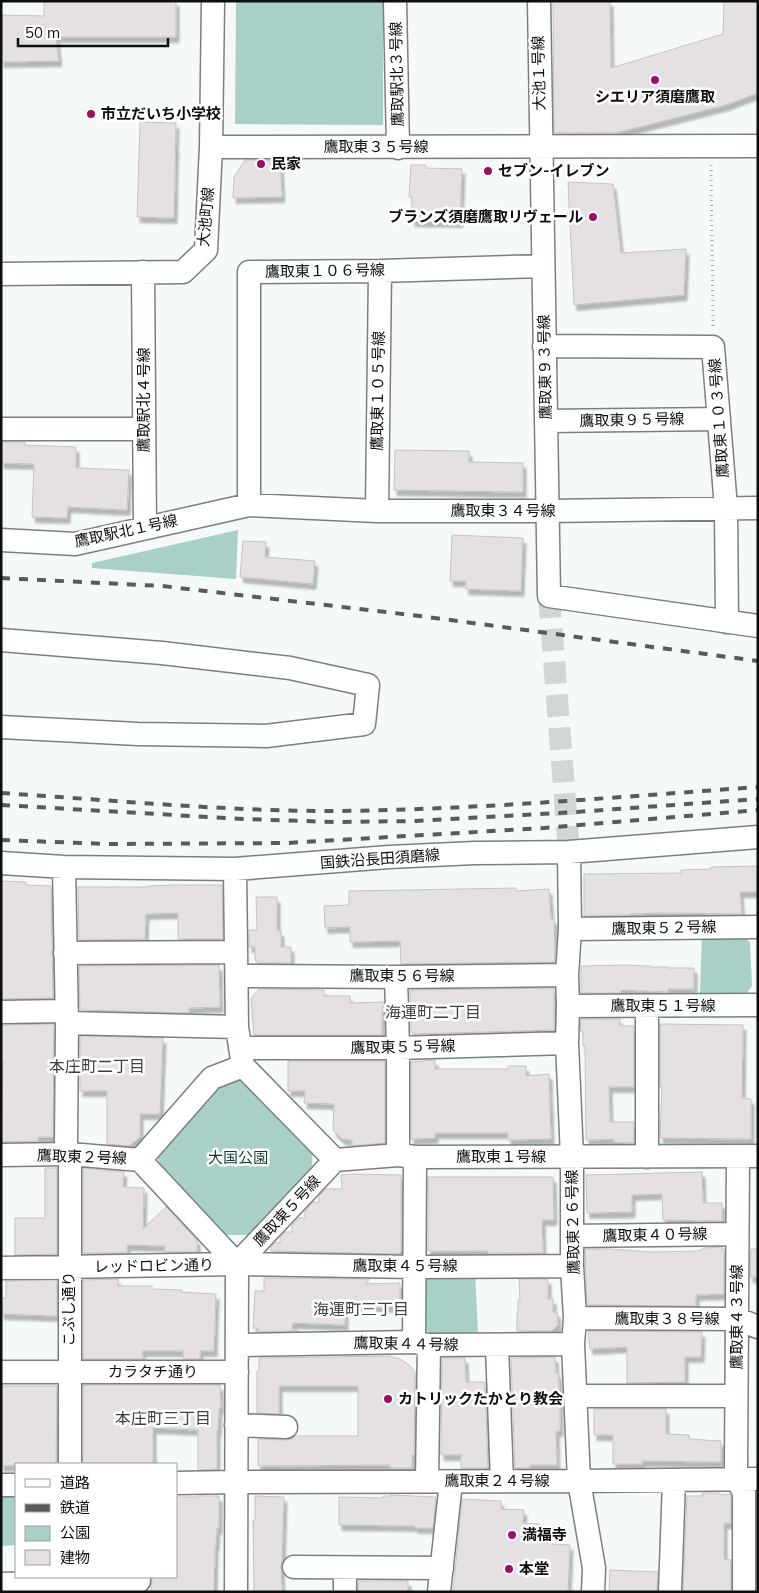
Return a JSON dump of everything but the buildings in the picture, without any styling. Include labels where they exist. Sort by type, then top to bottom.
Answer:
[{"type":"street","name":"大池町線","points":[[1,274],[183,272],[206,250],[211,147],[213,1]]},
{"type":"street","name":"鷹取駅北３号線","points":[[395,1],[398,148]]},
{"type":"street","name":"大池１号線","points":[[539,1],[540,146]]},
{"type":"street","name":"鷹取東３５号線","points":[[211,147],[398,148],[540,146]]},
{"type":"street","points":[[540,146],[758,146]]},
{"type":"street","name":"鷹取東９３号線","points":[[540,146],[549,596],[758,626]]},
{"type":"street","name":"鷹取東１０６号線","points":[[249,505],[249,272],[380,271],[543,266]]},
{"type":"street","name":"鷹取東１０５号線","points":[[377,511],[380,271]]},
{"type":"street","name":"鷹取駅北４号線","points":[[143,272],[145,528]]},
{"type":"street","name":"鷹取東１０３号線","points":[[544,346],[713,347],[726,508],[727,622]]},
{"type":"street","name":"鷹取東９５号線","points":[[546,421],[718,419]]},
{"type":"street","points":[[1,429],[144,428]]},
{"type":"street","name":"鷹取東３４号線","points":[[249,505],[377,511],[758,508]]},
{"type":"street","name":"鷹取駅北１号線","points":[[1,540],[75,544],[249,505]]},
{"type":"street","points":[[1,640],[162,653],[290,668],[368,685],[364,724],[266,736],[138,734],[1,727]]},
{"type":"street","name":"国鉄沿長田須磨線","points":[[1,863],[64,867],[236,869],[408,856],[569,852],[758,837]]},
{"type":"street","name":"鷹取東２６号線","points":[[569,852],[570,929],[567,975],[567,1042],[572,1157],[572,1266],[575,1318],[573,1344],[579,1482],[594,1568],[593,1592]]},
{"type":"street","name":"こぶし通り","points":[[64,867],[66,1144],[70,1154],[70,1463]]},
{"type":"street","points":[[236,869],[236,976],[240,1047],[335,1160]]},
{"type":"street","name":"鷹取東５２号線","points":[[570,929],[758,927]]},
{"type":"street","points":[[65,953],[236,952]]},
{"type":"street","name":"鷹取東５６号線","points":[[236,976],[567,975]]},
{"type":"street","points":[[396,977],[398,1048],[421,1344],[427,1481]]},
{"type":"street","name":"鷹取東５１号線","points":[[568,1006],[758,1005]]},
{"type":"street","points":[[647,1006],[647,1157]]},
{"type":"street","name":"鷹取東５５号線","points":[[1,1012],[66,1017],[240,1047],[398,1048],[567,1042]]},
{"type":"street","points":[[140,1160],[240,1047]]},
{"type":"street","name":"鷹取東２号線","points":[[1,1155],[70,1154],[140,1160],[237,1264]]},
{"type":"street","name":"鷹取東１号線","points":[[335,1160],[407,1156],[748,1156]]},
{"type":"street","name":"鷹取東４３号線","points":[[744,1592],[744,1493],[747,1478],[736,1396],[737,1234],[748,1156]]},
{"type":"street","name":"鷹取東５号線","points":[[237,1264],[335,1160]]},
{"type":"street","name":"鷹取東４０号線","points":[[572,1236],[737,1234]]},
{"type":"street","points":[[236,1592],[237,1264]]},
{"type":"street","name":"レッドロビン通り","points":[[1,1268],[237,1264]]},
{"type":"street","name":"鷹取東４５号線","points":[[237,1264],[414,1267],[572,1266]]},
{"type":"street","name":"鷹取東３８号線","points":[[575,1318],[737,1320],[758,1327]]},
{"type":"street","name":"鷹取東４４号線","points":[[238,1345],[421,1344],[497,1346],[573,1344]]},
{"type":"street","points":[[497,1346],[502,1482]]},
{"type":"street","name":"カラタチ通り","points":[[1,1372],[237,1372]]},
{"type":"street","points":[[576,1396],[736,1396]]},
{"type":"street","points":[[236,1425],[286,1428]]},
{"type":"street","name":"鷹取東２４号線","points":[[178,1483],[579,1482],[747,1478]]},
{"type":"street","points":[[670,1592],[674,1480]]},
{"type":"street","points":[[439,1592],[452,1482]]},
{"type":"street","points":[[1,1485],[15,1485]]},
{"type":"street","points":[[294,1567],[442,1568]]},
{"type":"street","points":[[345,1568],[345,1592]]},
{"type":"street","points":[[1,1584],[139,1583]]},
{"type":"path","points":[[710,146],[713,347]]},
{"type":"green space","points":[[236,1],[383,1],[383,125],[235,124]]},
{"type":"green space","points":[[238,530],[236,579],[92,568],[92,563]]},
{"type":"green space","points":[[702,933],[740,935],[750,942],[752,986],[744,997],[700,995]]},
{"type":"green space","name":"大国公園","points":[[245,1078],[313,1145],[312,1166],[281,1205],[249,1235],[227,1235],[201,1215],[192,1199],[164,1177],[158,1158],[172,1134],[219,1082]]},
{"type":"green space","points":[[475,1271],[478,1333],[431,1335],[423,1326],[421,1281],[432,1272]]},
{"type":"green space","points":[[1,1497],[15,1497],[15,1545],[1,1546]]},
{"type":"tunnel","points":[[549,596],[569,852]]},
{"type":"railway","points":[[1,578],[162,586],[420,616],[758,661]]},
{"type":"railway","points":[[1,793],[208,807],[332,811],[492,806],[758,787]]},
{"type":"railway","points":[[1,805],[243,819],[334,822],[416,821],[758,799]]},
{"type":"railway","points":[[1,840],[109,844],[287,843],[544,828],[758,810]]},
{"type":"place","name":"シエリア須磨鷹取","points":[[655,80]]},
{"type":"place","name":"市立だいち小学校","points":[[91,114]]},
{"type":"place","name":"民家","points":[[261,164]]},
{"type":"place","name":"セブン-イレブン","points":[[488,171]]},
{"type":"place","name":"ブランズ須磨鷹取リヴェール","points":[[593,217]]},
{"type":"place","name":"カトリックたかとり教会","points":[[388,1399]]},
{"type":"place","name":"満福寺","points":[[512,1535]]},
{"type":"place","name":"本堂","points":[[509,1569]]},
{"type":"district","name":"海運町二丁目","points":[[433,1012]]},
{"type":"district","name":"本庄町二丁目","points":[[97,1066]]},
{"type":"district","name":"海運町三丁目","points":[[361,1309]]},
{"type":"district","name":"本庄町三丁目","points":[[163,1418]]}]
